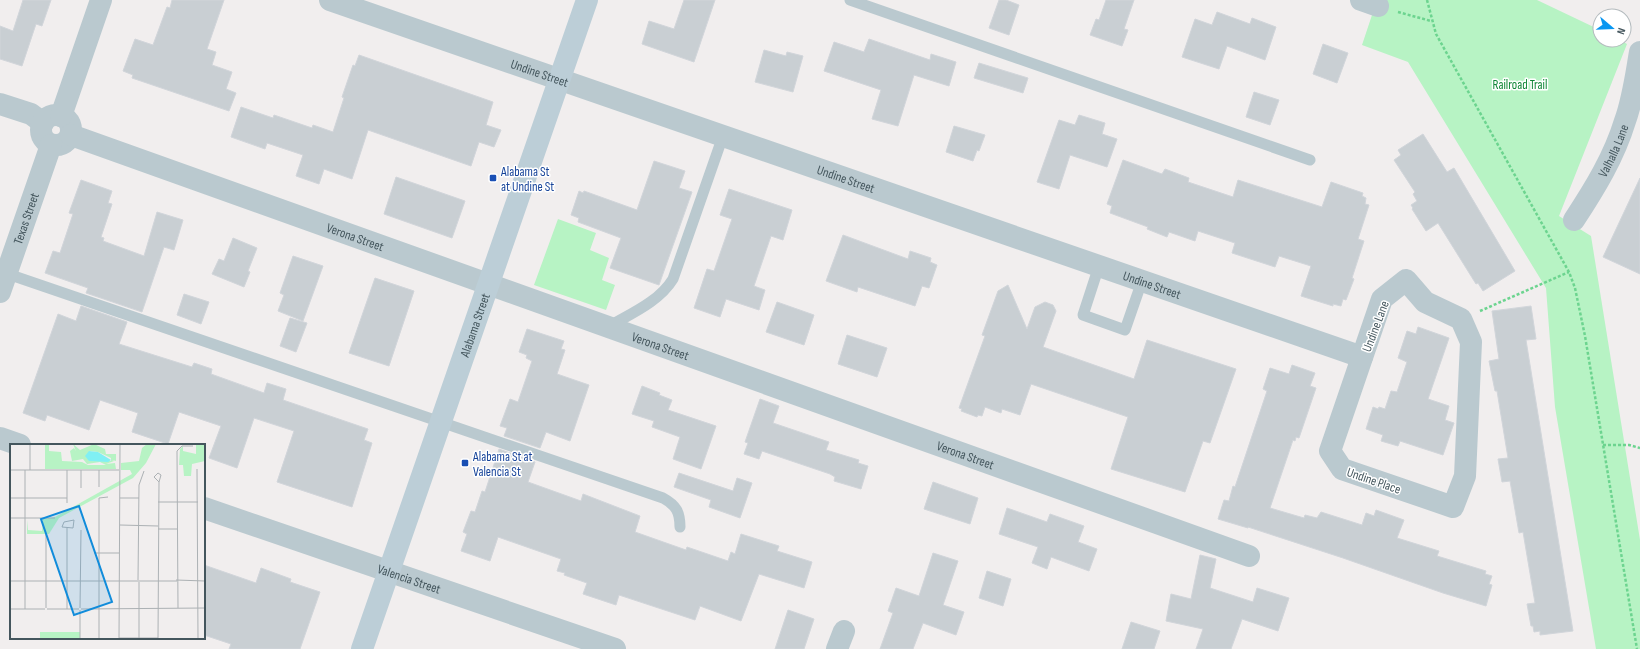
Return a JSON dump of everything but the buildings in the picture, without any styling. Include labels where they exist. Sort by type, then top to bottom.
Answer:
[{"type":"main road","name":"Alabama Street","points":[[362,649],[587,0]]},
{"type":"street","points":[[0,104],[52,119],[66,118],[71,126],[71,136],[69,140],[60,145],[51,145],[43,138],[41,133],[52,119],[101,0]]},
{"type":"street","name":"Undine Street","points":[[330,0],[1362,357]]},
{"type":"street","name":"Valhalla Lane","points":[[1574,220],[1601,177],[1620,137],[1631,98],[1640,52]]},
{"type":"street","name":"Verona Street","points":[[71,136],[1249,556]]},
{"type":"street","name":"Texas Street","points":[[2,279],[51,145]]},
{"type":"street","name":"Undine Lane","points":[[1362,357],[1382,299],[1406,280],[1425,302],[1461,319]]},
{"type":"street","name":"Undine Place","points":[[1362,357],[1330,451],[1342,469],[1453,507],[1465,476],[1471,342],[1461,319]]},
{"type":"street","points":[[0,438],[17,444]]},
{"type":"street","name":"Valencia Street","points":[[205,508],[615,649]]},
{"type":"lane","points":[[850,0],[1310,160]]},
{"type":"lane","points":[[608,327],[657,297],[667,288],[673,279],[723,136]]},
{"type":"lane","points":[[1099,266],[1083,315],[1125,330],[1142,281]]},
{"type":"lane","points":[[2,279],[441,421],[663,498],[671,502],[678,509],[680,527]]},
{"type":"path","points":[[1427,0],[1436,34],[1569,272],[1581,311],[1637,649]]},
{"type":"path","points":[[1369,3],[1432,21]]},
{"type":"path","points":[[1461,319],[1569,272]]},
{"type":"path","points":[[1603,445],[1629,445],[1640,448]]},
{"type":"green space","name":"Railroad Trail","points":[[1377,0],[1537,0],[1592,26],[1592,48],[1625,48],[1559,216],[1591,236],[1640,540],[1640,649],[1596,649],[1555,407],[1546,288],[1408,62],[1362,45]]},
{"type":"green space","points":[[558,219],[596,233],[590,250],[609,258],[602,280],[615,285],[606,310],[534,285]]},
{"type":"place","name":"Alabama St at Undine St","points":[[493,178]]},
{"type":"place","name":"Alabama St at Valencia St","points":[[465,463]]}]
